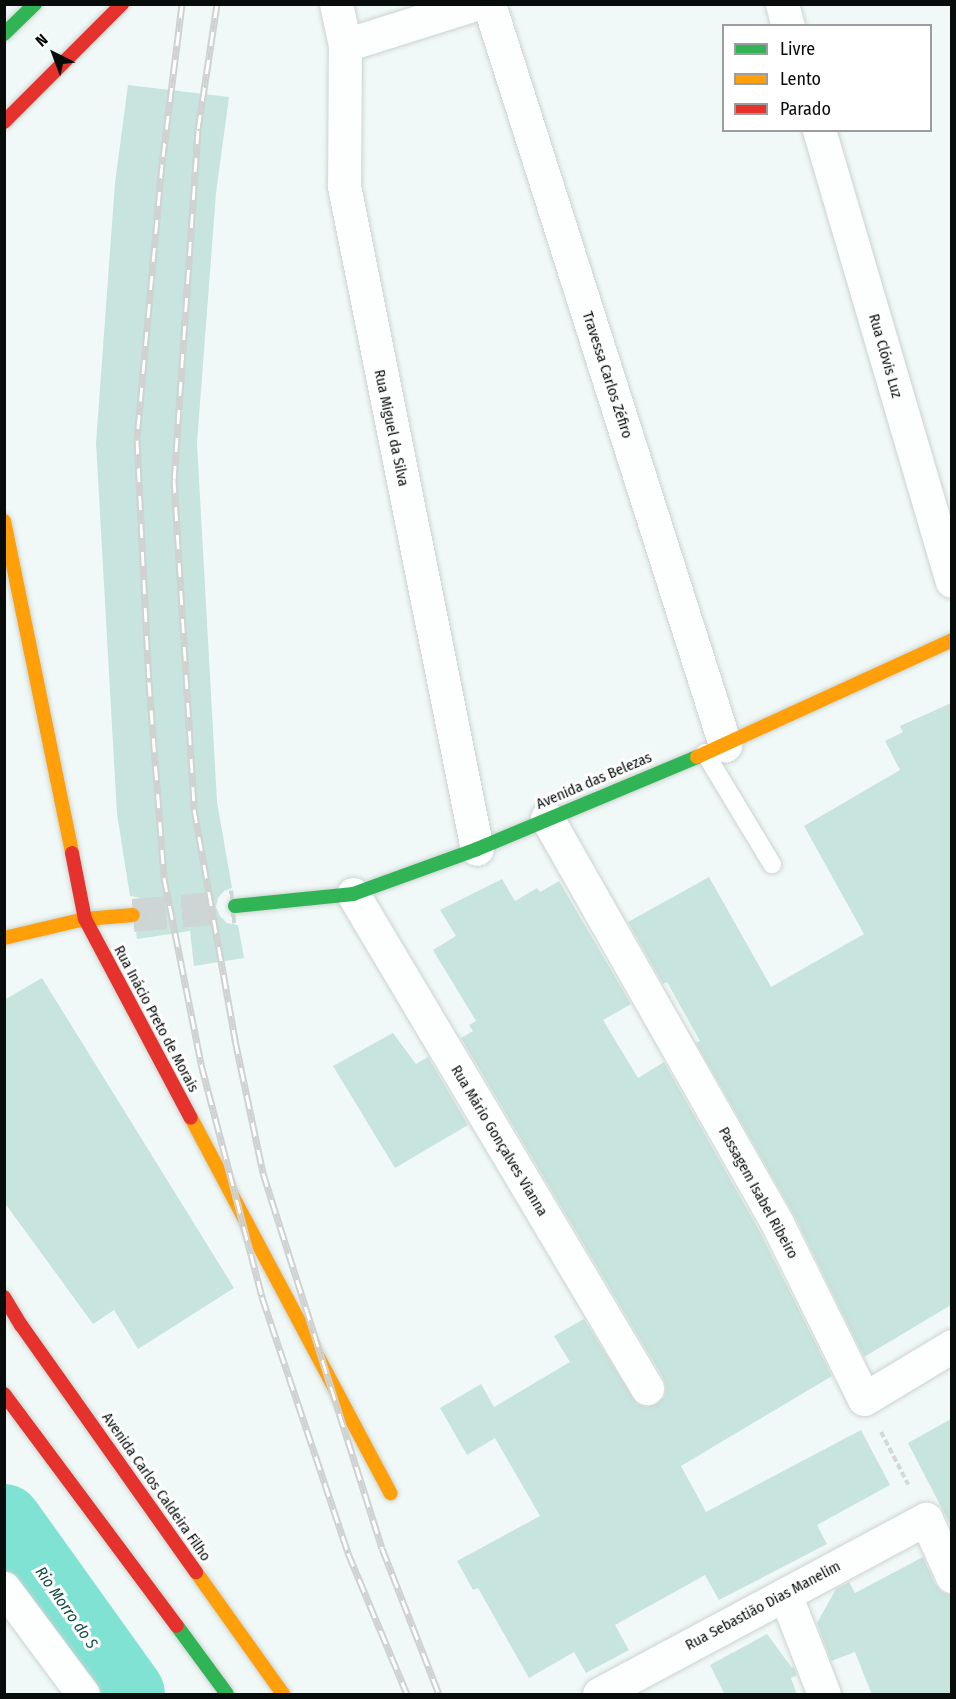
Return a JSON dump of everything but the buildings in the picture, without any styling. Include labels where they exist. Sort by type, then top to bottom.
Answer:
[{"type":"street","points":[[4,34],[35,4]]},
{"type":"street","points":[[4,122],[122,4]]},
{"type":"street","name":"Rua Miguel da Silva","points":[[336,4],[345,45],[344,186],[477,849]]},
{"type":"street","points":[[345,45],[475,4]]},
{"type":"street","name":"Travessa Carlos Zéfiro","points":[[489,4],[715,749]]},
{"type":"street","points":[[782,4],[787,24]]},
{"type":"street","name":"Rua Clóvis Luz","points":[[820,132],[951,581]]},
{"type":"street","name":"Rua Inácio Preto de Morais","points":[[4,521],[84,919],[390,1493]]},
{"type":"street","name":"Avenida das Belezas","points":[[235,906],[353,894],[477,849],[715,749],[951,640]]},
{"type":"street","name":"Passagem Isabel Ribeiro","points":[[547,818],[777,1223],[864,1400]]},
{"type":"street","name":"Rua Mário Gonçalves Vianna","points":[[353,894],[647,1388]]},
{"type":"street","points":[[4,938],[84,919],[134,915]]},
{"type":"street","name":"Avenida Carlos Caldeira Filho","points":[[4,1296],[21,1325],[283,1695]]},
{"type":"street","points":[[864,1400],[951,1346]]},
{"type":"street","points":[[4,1394],[227,1695]]},
{"type":"street","points":[[926,1519],[951,1576]]},
{"type":"street","name":"Rua Sebastião Dias Manelim","points":[[599,1695],[926,1519]]},
{"type":"street","points":[[4,1588],[83,1695]]},
{"type":"street","points":[[785,1594],[824,1695]]},
{"type":"lane","points":[[715,749],[772,864]]},
{"type":"path","points":[[864,1400],[926,1519]]},
{"type":"waterway","name":"Rio Morro do S","points":[[4,1522],[127,1694]]},
{"type":"tunnel","points":[[133,915],[235,906]]},
{"type":"railway","points":[[182,4],[162,164],[137,440],[149,682],[164,878],[201,1064],[262,1297],[348,1553],[407,1694]]},
{"type":"railway","points":[[217,4],[198,130],[174,479],[194,809],[235,1040],[263,1173],[382,1548],[439,1694]]},
{"type":"traffic: fast","points":[[4,34],[35,4]]},
{"type":"traffic: fast","points":[[235,906],[353,894],[477,849],[697,757]]},
{"type":"traffic: fast","points":[[177,1626],[227,1694]]},
{"type":"traffic: slow","points":[[4,521],[72,853]]},
{"type":"traffic: slow","points":[[697,757],[952,640]]},
{"type":"traffic: slow","points":[[4,938],[85,919],[133,915]]},
{"type":"traffic: slow","points":[[191,1118],[390,1493]]},
{"type":"traffic: slow","points":[[196,1572],[283,1694]]},
{"type":"traffic: jam","points":[[4,122],[122,4]]},
{"type":"traffic: jam","points":[[72,853],[85,919],[191,1118]]},
{"type":"traffic: jam","points":[[4,1297],[21,1325],[196,1572]]},
{"type":"traffic: jam","points":[[4,1394],[177,1626]]}]
